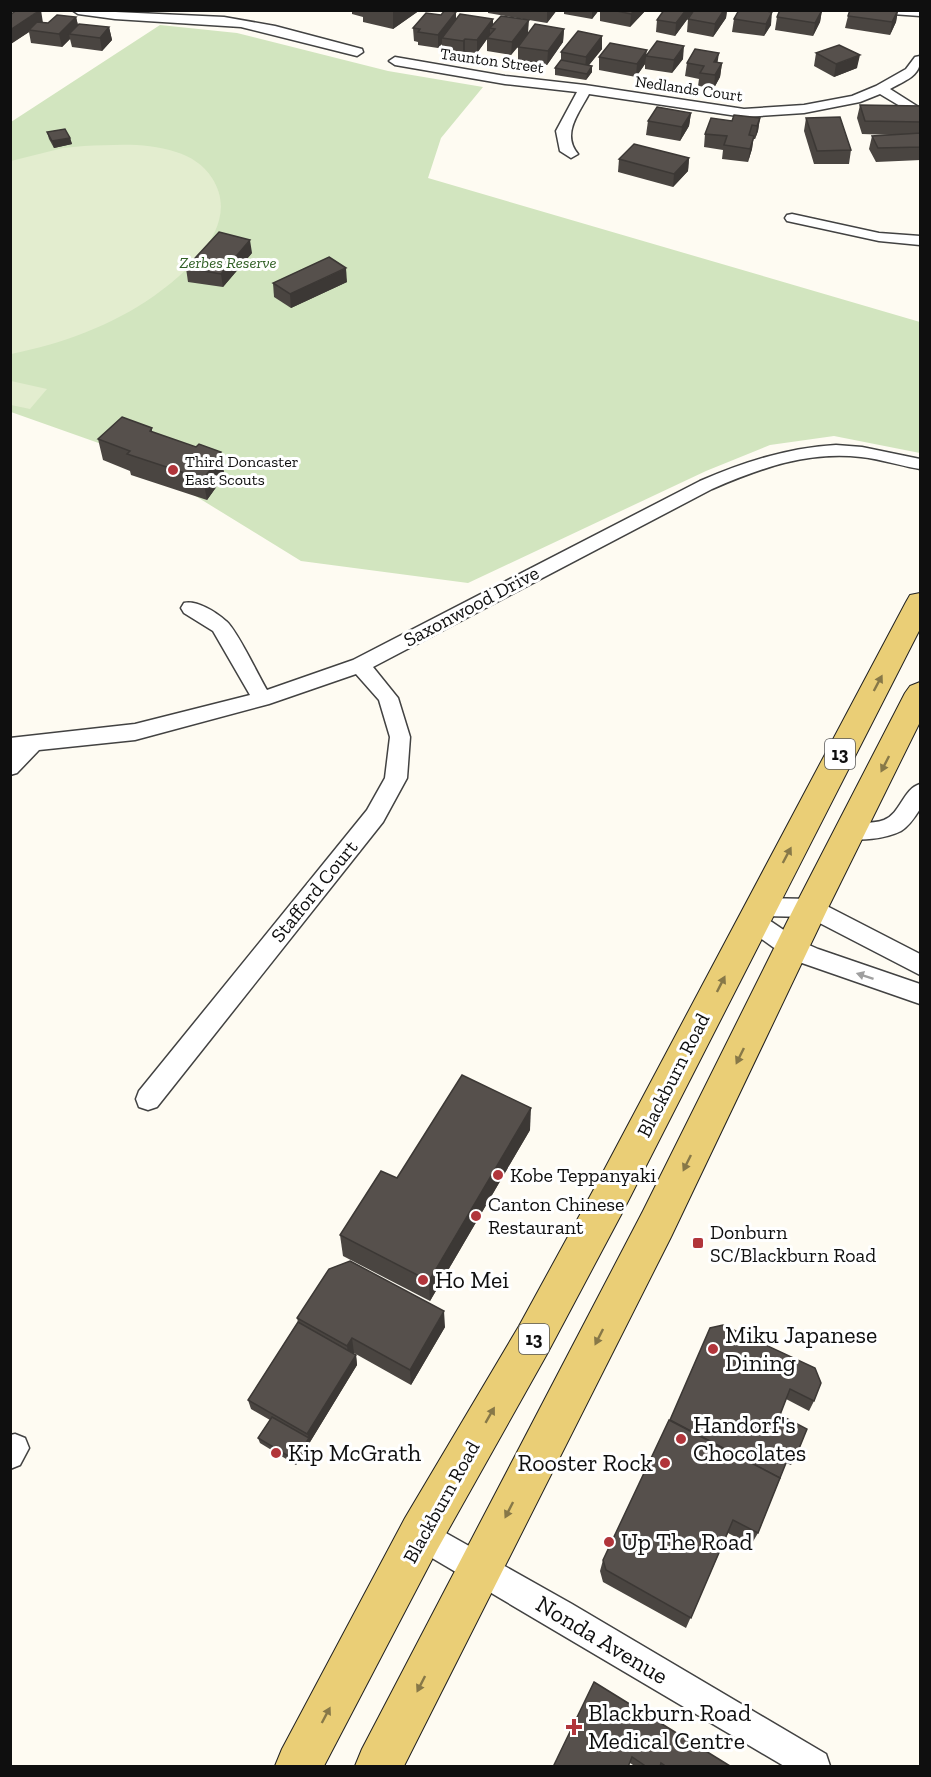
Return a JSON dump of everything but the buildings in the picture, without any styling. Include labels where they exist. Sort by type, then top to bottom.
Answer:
[{"type":"main road","name":"Blackburn Road","points":[[299,1767],[421,1534],[533,1340],[921,602]]},
{"type":"main road","name":"13","points":[[379,1767],[707,1122],[811,908],[921,693]]},
{"type":"main road","points":[[659,1104],[707,1122]]},
{"type":"street","points":[[78,10],[117,17],[225,21],[276,30],[357,52]]},
{"type":"street","points":[[892,10],[921,12]]},
{"type":"street","name":"Nedlands Court","points":[[585,89],[744,113],[804,109],[855,99],[881,89],[911,72],[921,60]]},
{"type":"street","name":"Taunton Street","points":[[394,61],[505,80],[585,89]]},
{"type":"street","points":[[571,154],[567,151],[563,131],[585,89]]},
{"type":"street","points":[[881,89],[921,114]]},
{"type":"street","points":[[792,218],[879,237],[921,241]]},
{"type":"street","name":"Saxonwood Drive","points":[[21,746],[135,732],[262,699],[360,665],[685,495],[750,464],[809,450],[850,451],[894,457],[921,464]]},
{"type":"street","points":[[191,608],[220,626],[262,699]]},
{"type":"street","name":"Stafford Court","points":[[148,1099],[375,816],[396,778],[400,737],[388,698],[360,665]]},
{"type":"street","points":[[10,767],[21,746]]},
{"type":"street","points":[[850,831],[888,829],[903,820],[921,792]]},
{"type":"street","points":[[756,914],[811,908],[921,965]]},
{"type":"street","points":[[756,914],[792,948],[831,965],[921,994]]},
{"type":"street","name":"Nonda Avenue","points":[[421,1534],[814,1767]]},
{"type":"green space","name":"Zerbes Reserve","points":[[160,25],[237,33],[388,71],[483,87],[441,138],[428,178],[920,322],[920,453],[834,436],[770,445],[706,471],[468,583],[301,561],[124,452],[11,412],[11,122]]},
{"type":"green space","points":[[153,147],[176,152],[201,165],[209,173],[220,195],[221,212],[216,229],[196,260],[168,286],[138,307],[103,325],[67,339],[11,354],[11,161],[63,148]]},
{"type":"green space","points":[[11,381],[47,389],[30,409],[11,405]]},
{"type":"place","name":"Third Doncaster East Scouts","points":[[173,470]]},
{"type":"place","name":"Kobe Teppanyaki","points":[[498,1175]]},
{"type":"place","name":"Canton Chinese Restaurant","points":[[476,1216]]},
{"type":"place","name":"Donburn SC/Blackburn Road","points":[[698,1243]]},
{"type":"place","name":"Ho Mei","points":[[423,1280]]},
{"type":"place","name":"Miku Japanese Dining","points":[[713,1349]]},
{"type":"place","name":"Handorf's Chocolates","points":[[681,1439]]},
{"type":"place","name":"Kip McGrath","points":[[276,1453]]},
{"type":"place","name":"Rooster Rock","points":[[665,1463]]},
{"type":"place","name":"Up The Road","points":[[609,1542]]},
{"type":"place","name":"Blackburn Road Medical Centre","points":[[574,1727]]}]
